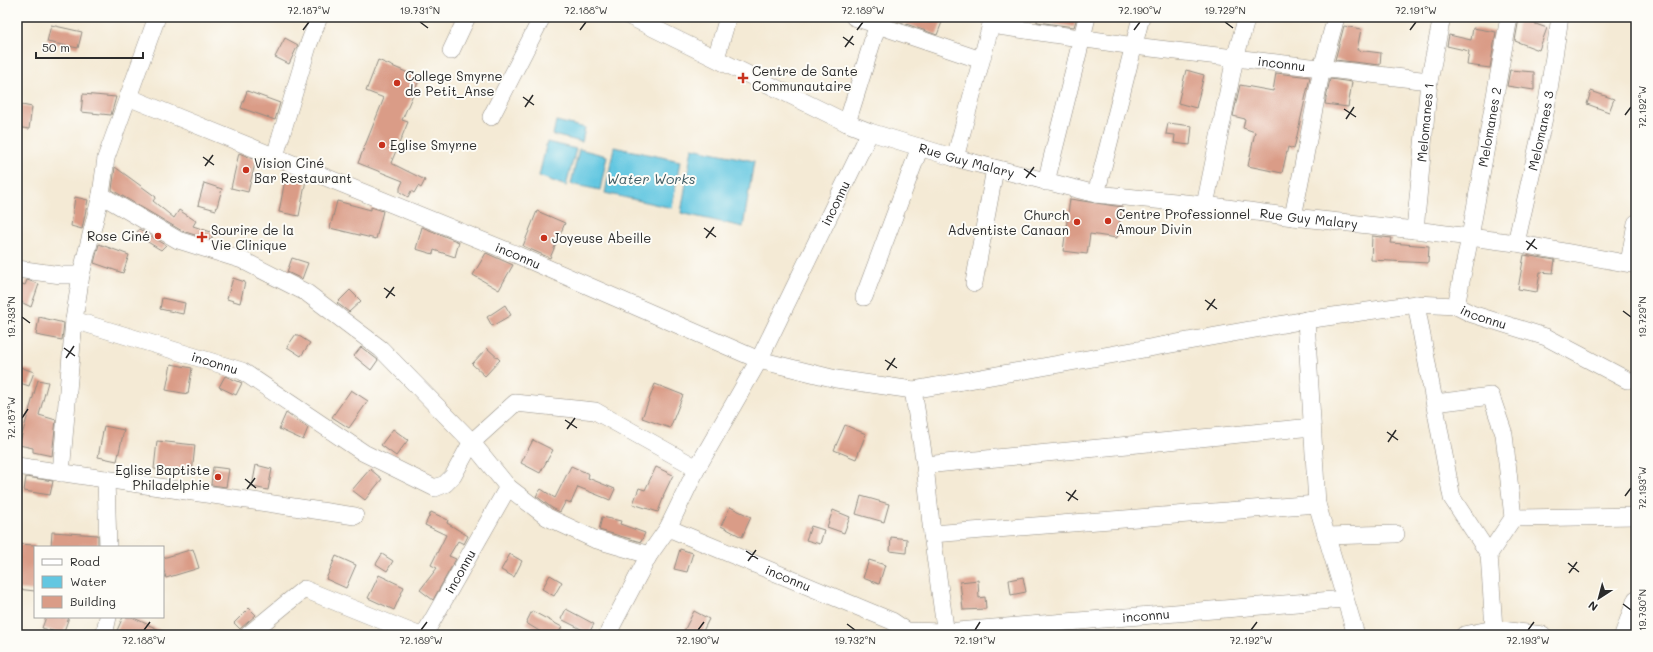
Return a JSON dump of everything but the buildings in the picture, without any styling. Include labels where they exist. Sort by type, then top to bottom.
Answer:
[{"type":"street","points":[[60,473],[74,320],[81,275],[101,196],[106,158],[157,17]]},
{"type":"street","points":[[274,156],[308,46],[319,17]]},
{"type":"street","points":[[451,51],[467,17]]},
{"type":"street","points":[[491,117],[542,17]]},
{"type":"street","points":[[716,58],[728,17]]},
{"type":"street","points":[[854,17],[879,21],[981,60]]},
{"type":"street","points":[[1046,182],[1087,17]]},
{"type":"street","points":[[1096,194],[1141,17]]},
{"type":"street","points":[[1205,205],[1235,58],[1246,17]]},
{"type":"street","points":[[1294,217],[1322,68],[1336,17]]},
{"type":"street","name":"Melomanes 1","points":[[1415,230],[1429,81],[1442,17]]},
{"type":"street","name":"Melomanes 2","points":[[1456,306],[1470,237],[1509,17]]},
{"type":"street","name":"Melomanes 3","points":[[1516,242],[1546,109],[1560,17]]},
{"type":"street","name":"Rue Guy Malary","points":[[638,19],[847,123],[870,132],[955,158],[1046,182],[1096,194],[1205,205],[1294,217],[1516,242],[1632,264]]},
{"type":"street","points":[[847,123],[879,21]]},
{"type":"street","points":[[955,158],[992,21]]},
{"type":"street","name":"inconnu","points":[[992,21],[1134,46],[1429,81]]},
{"type":"street","name":"inconnu","points":[[128,97],[515,254],[759,360],[836,379],[913,390],[1306,320],[1416,304],[1456,306],[1472,314],[1546,337],[1627,380]]},
{"type":"street","name":"inconnu","points":[[607,635],[649,555],[668,528],[697,468],[759,360],[870,132]]},
{"type":"street","points":[[864,298],[920,147]]},
{"type":"street","points":[[974,283],[995,169]]},
{"type":"street","points":[[101,196],[178,240],[242,260],[307,294],[381,349],[468,438],[508,487],[548,517],[594,539],[649,555]]},
{"type":"street","points":[[1632,264],[1636,223]]},
{"type":"street","points":[[17,269],[61,275],[81,275]]},
{"type":"street","points":[[1416,304],[1452,498],[1489,554],[1494,629]]},
{"type":"street","name":"inconnu","points":[[74,320],[242,371],[364,453],[435,488],[445,484],[454,476],[471,443],[515,403],[595,411],[697,468]]},
{"type":"street","points":[[1306,320],[1317,504],[1356,635]]},
{"type":"street","points":[[913,390],[925,465],[932,534],[946,634]]},
{"type":"street","points":[[1435,403],[1491,396],[1504,434],[1513,518],[1489,554]]},
{"type":"street","points":[[925,465],[1312,427]]},
{"type":"street","points":[[17,466],[355,516]]},
{"type":"street","points":[[106,479],[108,546]]},
{"type":"street","name":"inconnu","points":[[424,635],[508,487]]},
{"type":"street","points":[[932,534],[1317,504]]},
{"type":"street","points":[[1513,518],[1636,516]]},
{"type":"street","name":"inconnu","points":[[668,528],[892,621],[906,633],[946,634],[1345,599]]},
{"type":"street","points":[[1326,536],[1396,534]]},
{"type":"street","points":[[248,635],[304,589],[418,635]]},
{"type":"street","points":[[1624,635],[1636,599]]},
{"type":"street","points":[[104,635],[108,618]]},
{"type":"street","points":[[1464,635],[1494,629],[1543,635]]},
{"type":"water","points":[[556,121],[585,128],[582,142],[553,135]]},
{"type":"water","points":[[547,142],[576,149],[566,186],[539,176]]},
{"type":"water","name":"Water Works","points":[[614,147],[680,161],[672,208],[605,193]]},
{"type":"water","points":[[692,148],[754,161],[743,227],[681,213]]},
{"type":"water","points":[[579,149],[607,156],[600,190],[571,184]]},
{"type":"place","name":"Centre de Sante Communautaire","points":[[743,78]]},
{"type":"place","name":"College Smyrne de Petit_Anse","points":[[397,83]]},
{"type":"place","name":"Eglise Smyrne","points":[[382,145]]},
{"type":"place","name":"Vision Ciné Bar Restaurant","points":[[246,170]]},
{"type":"place","name":"Centre Professionnel Amour Divin","points":[[1108,221]]},
{"type":"place","name":"Church Adventiste Canaan","points":[[1077,222]]},
{"type":"place","name":"Rose Ciné","points":[[158,236]]},
{"type":"place","name":"Sourire de la Vie Clinique","points":[[202,237]]},
{"type":"place","name":"Joyeuse Abeille","points":[[544,238]]},
{"type":"place","name":"Eglise Baptiste Philadelphie","points":[[218,477]]}]
